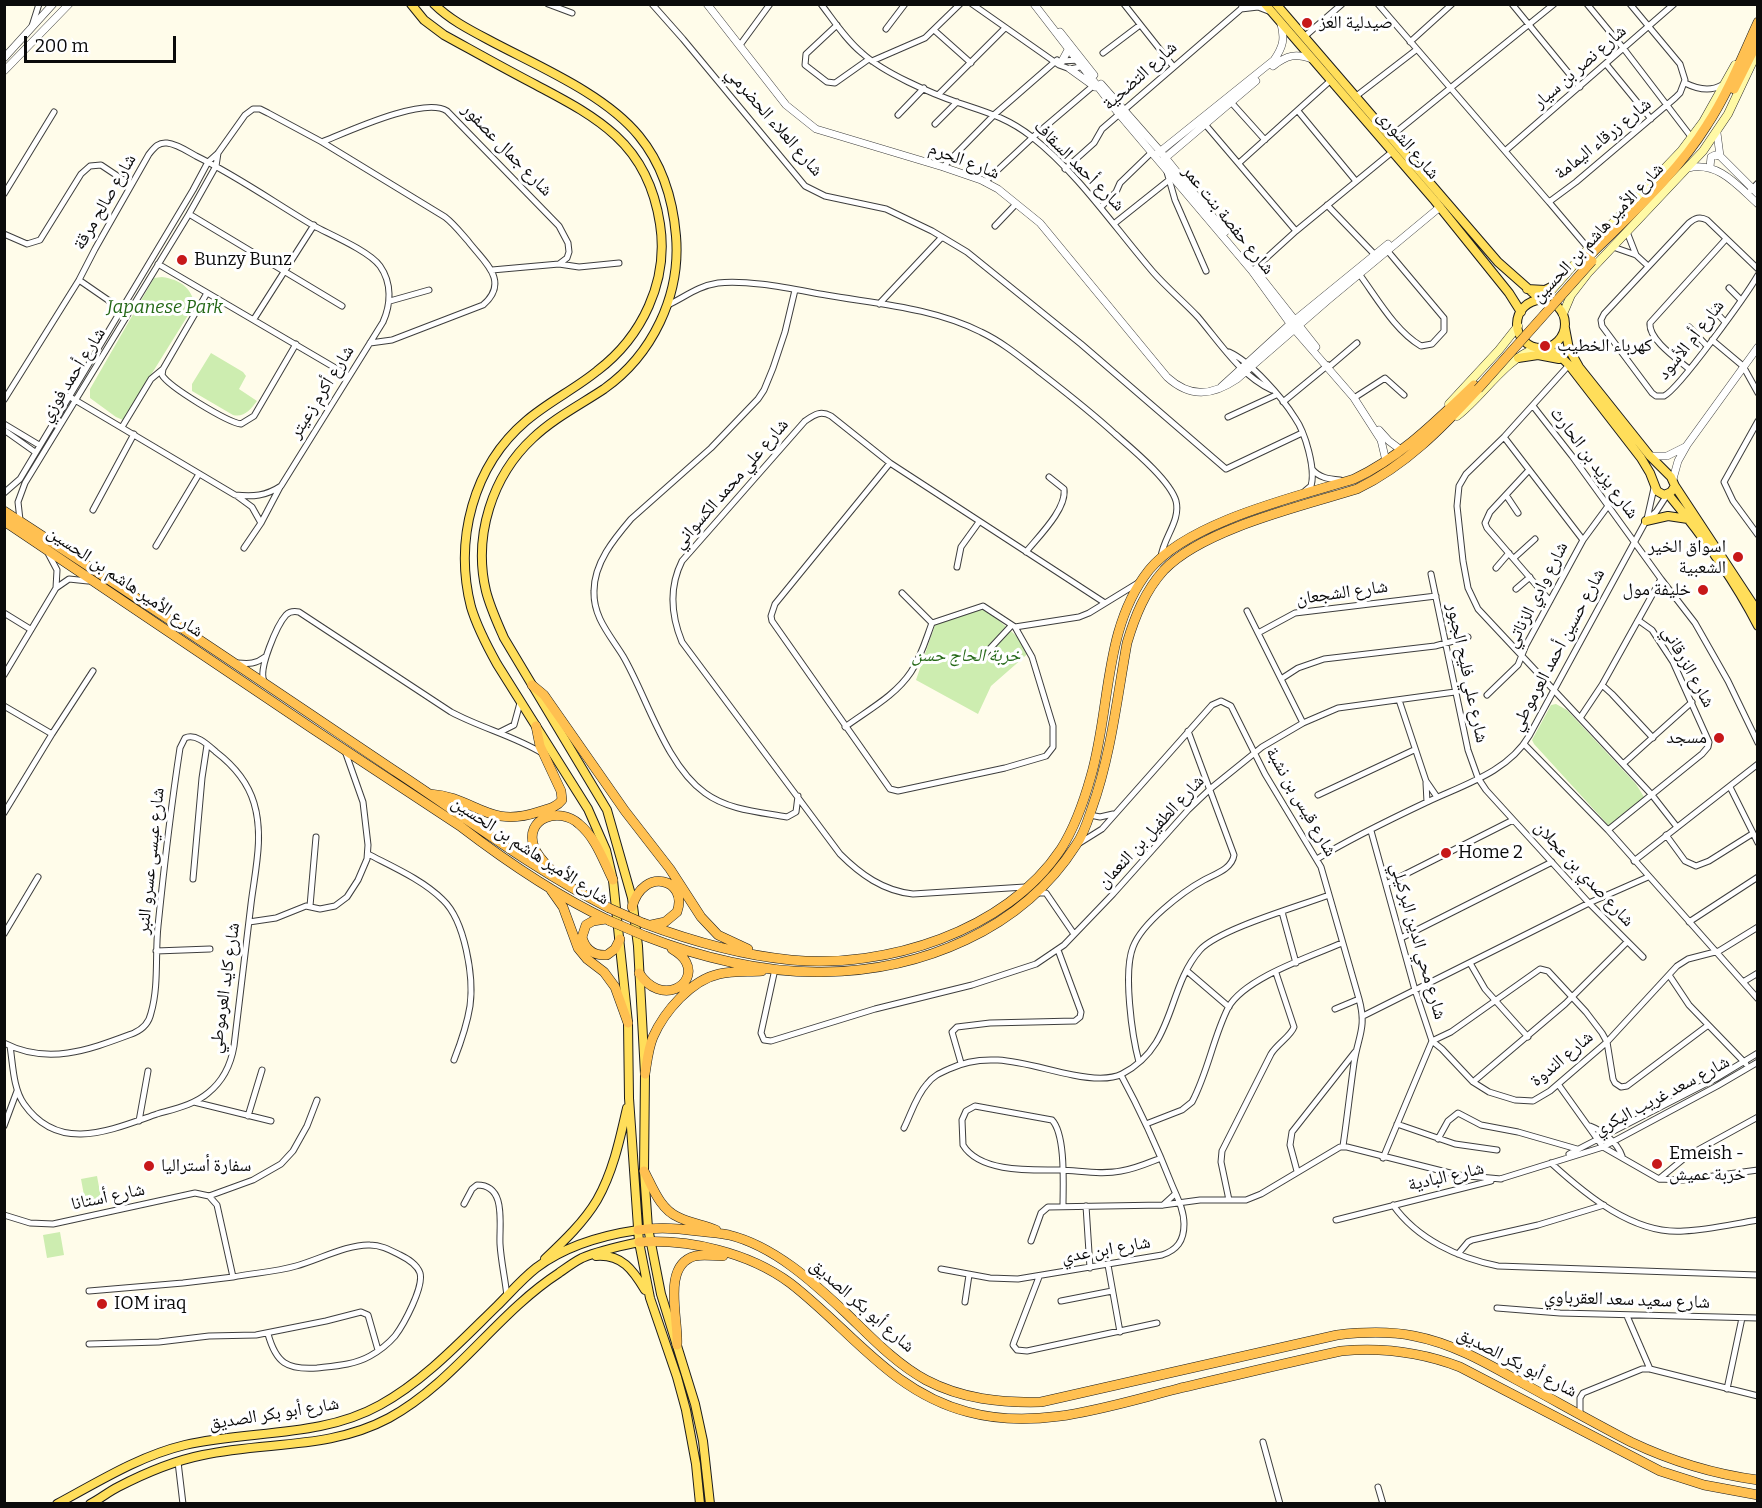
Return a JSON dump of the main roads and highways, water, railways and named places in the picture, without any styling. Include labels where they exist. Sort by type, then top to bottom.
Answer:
[{"type":"highway","name":"شارع الأمير هاشم بن الحسين","points":[[4,520],[548,886],[608,920],[668,945],[703,956],[775,969],[822,972],[866,969],[924,957],[953,947],[982,933],[1042,893],[1077,845],[1103,778],[1132,625],[1144,598],[1165,569],[1181,555],[1247,523],[1357,489],[1392,469],[1497,369],[1589,255],[1650,195],[1699,137],[1730,84],[1758,22]]},
{"type":"highway","name":"شارع الأمير هاشم بن الحسين","points":[[1589,255],[1669,182],[1701,143],[1719,116],[1756,44]]},
{"type":"highway","name":"شارع الأمير هاشم بن الحسين","points":[[4,511],[236,663],[565,885],[646,924],[710,945],[767,957],[837,961],[889,954],[920,946],[963,930],[994,912],[1035,880],[1060,850],[1074,824],[1092,774],[1117,638],[1128,607],[1141,581],[1161,559],[1205,530],[1260,508],[1347,481],[1368,472],[1442,422]]},
{"type":"highway","points":[[532,685],[544,695],[712,930],[725,939],[767,957]]},
{"type":"highway","points":[[430,794],[447,796],[484,812],[505,818],[521,818],[560,803],[562,796],[544,754],[536,726]]},
{"type":"highway","points":[[565,885],[533,846],[536,827],[543,818],[550,815],[568,816],[579,824],[594,840],[613,880]]},
{"type":"highway","points":[[632,907],[636,895],[649,883],[658,881],[673,887],[679,896],[677,912],[665,922],[646,924]]},
{"type":"highway","points":[[548,886],[563,907],[578,948],[587,959],[604,972],[615,987],[628,1023]]},
{"type":"highway","points":[[608,920],[593,921],[586,925],[582,937],[585,946],[595,953],[607,955],[615,950],[620,939]]},
{"type":"highway","points":[[639,973],[645,982],[657,990],[668,991],[678,988],[686,978],[687,967],[681,956],[668,945]]},
{"type":"highway","points":[[645,1074],[651,1040],[657,1029],[669,1011],[691,990],[719,974],[775,969]]},
{"type":"highway","points":[[644,1171],[658,1199],[669,1211],[679,1218],[729,1235]]},
{"type":"highway","name":"شارع أبو بكر الصديق","points":[[643,1229],[682,1229],[729,1235],[765,1250],[797,1270],[888,1353],[911,1370],[942,1387],[972,1397],[1008,1402],[1041,1402],[1337,1335],[1365,1332],[1412,1335],[1447,1345],[1484,1362],[1631,1442],[1666,1457],[1707,1470],[1758,1480]]},
{"type":"highway","name":"شارع أبو بكر الصديق","points":[[639,1242],[693,1245],[736,1256],[766,1269],[789,1283],[908,1387],[930,1399],[967,1412],[1007,1419],[1044,1419],[1341,1351],[1396,1350],[1419,1353],[1460,1367],[1660,1472],[1704,1485],[1758,1495]]},
{"type":"highway","points":[[677,1345],[674,1292],[679,1266],[686,1260],[697,1256],[736,1256]]},
{"type":"main road","points":[[411,4],[424,20],[444,35],[597,120],[624,144],[639,164],[657,207],[661,231],[659,268],[652,299],[640,324],[612,359],[520,426],[507,441],[488,469],[474,498],[465,542],[464,561],[471,606],[485,642],[560,762],[597,826],[606,850],[613,880],[620,939],[628,1023],[629,1098],[643,1229],[650,1241],[661,1294],[695,1404],[703,1441],[710,1503]]},
{"type":"main road","points":[[434,4],[459,24],[599,101],[623,118],[638,134],[660,170],[673,211],[677,246],[673,284],[662,320],[650,340],[626,370],[606,388],[543,429],[525,446],[503,476],[489,509],[482,554],[486,594],[504,638],[607,810],[622,859],[638,946],[645,1074],[643,1229],[639,1242],[650,1298],[686,1410],[696,1464],[700,1503]]},
{"type":"main road","name":"شارع الشورى","points":[[1265,4],[1274,9],[1304,37],[1498,262],[1523,286],[1542,300]]},
{"type":"main road","name":"شارع الشورى","points":[[1274,9],[1281,24],[1438,206],[1521,312]]},
{"type":"main road","name":"شارع الأمير هاشم بن الحسين","points":[[1563,314],[1571,295],[1588,273],[1688,168],[1717,133],[1756,60],[1756,44]]},
{"type":"main road","name":"شارع الأمير هاشم بن الحسين","points":[[1542,300],[1558,282],[1589,255],[1692,138],[1742,57]]},
{"type":"main road","points":[[1509,294],[1520,295],[1523,286],[1545,290],[1558,282]]},
{"type":"main road","points":[[1558,282],[1558,292],[1564,297],[1571,295]]},
{"type":"main road","points":[[1565,328],[1555,344],[1546,348],[1536,348],[1527,344],[1520,336],[1518,326],[1521,312],[1529,304],[1542,300],[1555,304],[1563,314],[1569,350],[1579,367],[1674,483],[1757,612]]},
{"type":"main road","name":"شارع الأمير هاشم بن الحسين","points":[[1442,422],[1456,396],[1518,326]]},
{"type":"main road","points":[[1499,350],[1513,348],[1515,360],[1540,355],[1564,361]]},
{"type":"main road","name":"شارع الأمير هاشم بن الحسين","points":[[1442,422],[1465,410],[1515,360],[1536,348]]},
{"type":"main road","points":[[1546,348],[1564,361],[1645,463],[1659,493],[1668,495],[1688,519],[1736,587],[1758,626]]},
{"type":"main road","points":[[1564,361],[1564,352],[1569,350]]},
{"type":"main road","points":[[1668,495],[1674,483]]},
{"type":"main road","points":[[1647,520],[1668,516],[1688,519]]},
{"type":"main road","points":[[537,1267],[570,1235],[598,1199],[616,1154],[629,1098]]},
{"type":"main road","name":"شارع أبو بكر الصديق","points":[[57,1503],[140,1460],[175,1448],[229,1437],[321,1426],[369,1410],[396,1396],[420,1378],[537,1267],[564,1252],[601,1237],[643,1229]]},
{"type":"main road","name":"شارع أبو بكر الصديق","points":[[90,1503],[143,1474],[178,1462],[230,1450],[320,1442],[351,1434],[388,1418],[431,1389],[537,1288],[580,1259],[639,1242]]},
{"type":"main road","points":[[580,1259],[600,1256],[621,1260],[637,1277],[650,1298]]},
{"type":"place","name":"صيدلية العز","points":[[1307,23]]},
{"type":"place","name":"Bunzy Bunz","points":[[182,260]]},
{"type":"place","name":"كهرباء الخطيب","points":[[1545,346]]},
{"type":"place","name":"اسواق الخير الشعبية","points":[[1738,557]]},
{"type":"place","name":"خليفة مول","points":[[1703,590]]},
{"type":"place","name":"مسجد","points":[[1719,738]]},
{"type":"place","name":"Home 2","points":[[1446,853]]},
{"type":"place","name":"Emeish - خربة عميش","points":[[1657,1164]]},
{"type":"place","name":"سفارة أستراليا","points":[[149,1166]]},
{"type":"place","name":"IOM iraq","points":[[102,1304]]},
{"type":"park label","name":"Japanese Park","points":[[165,308]]},
{"type":"park label","name":"خربة الحاج حسن","points":[[966,656]]}]
